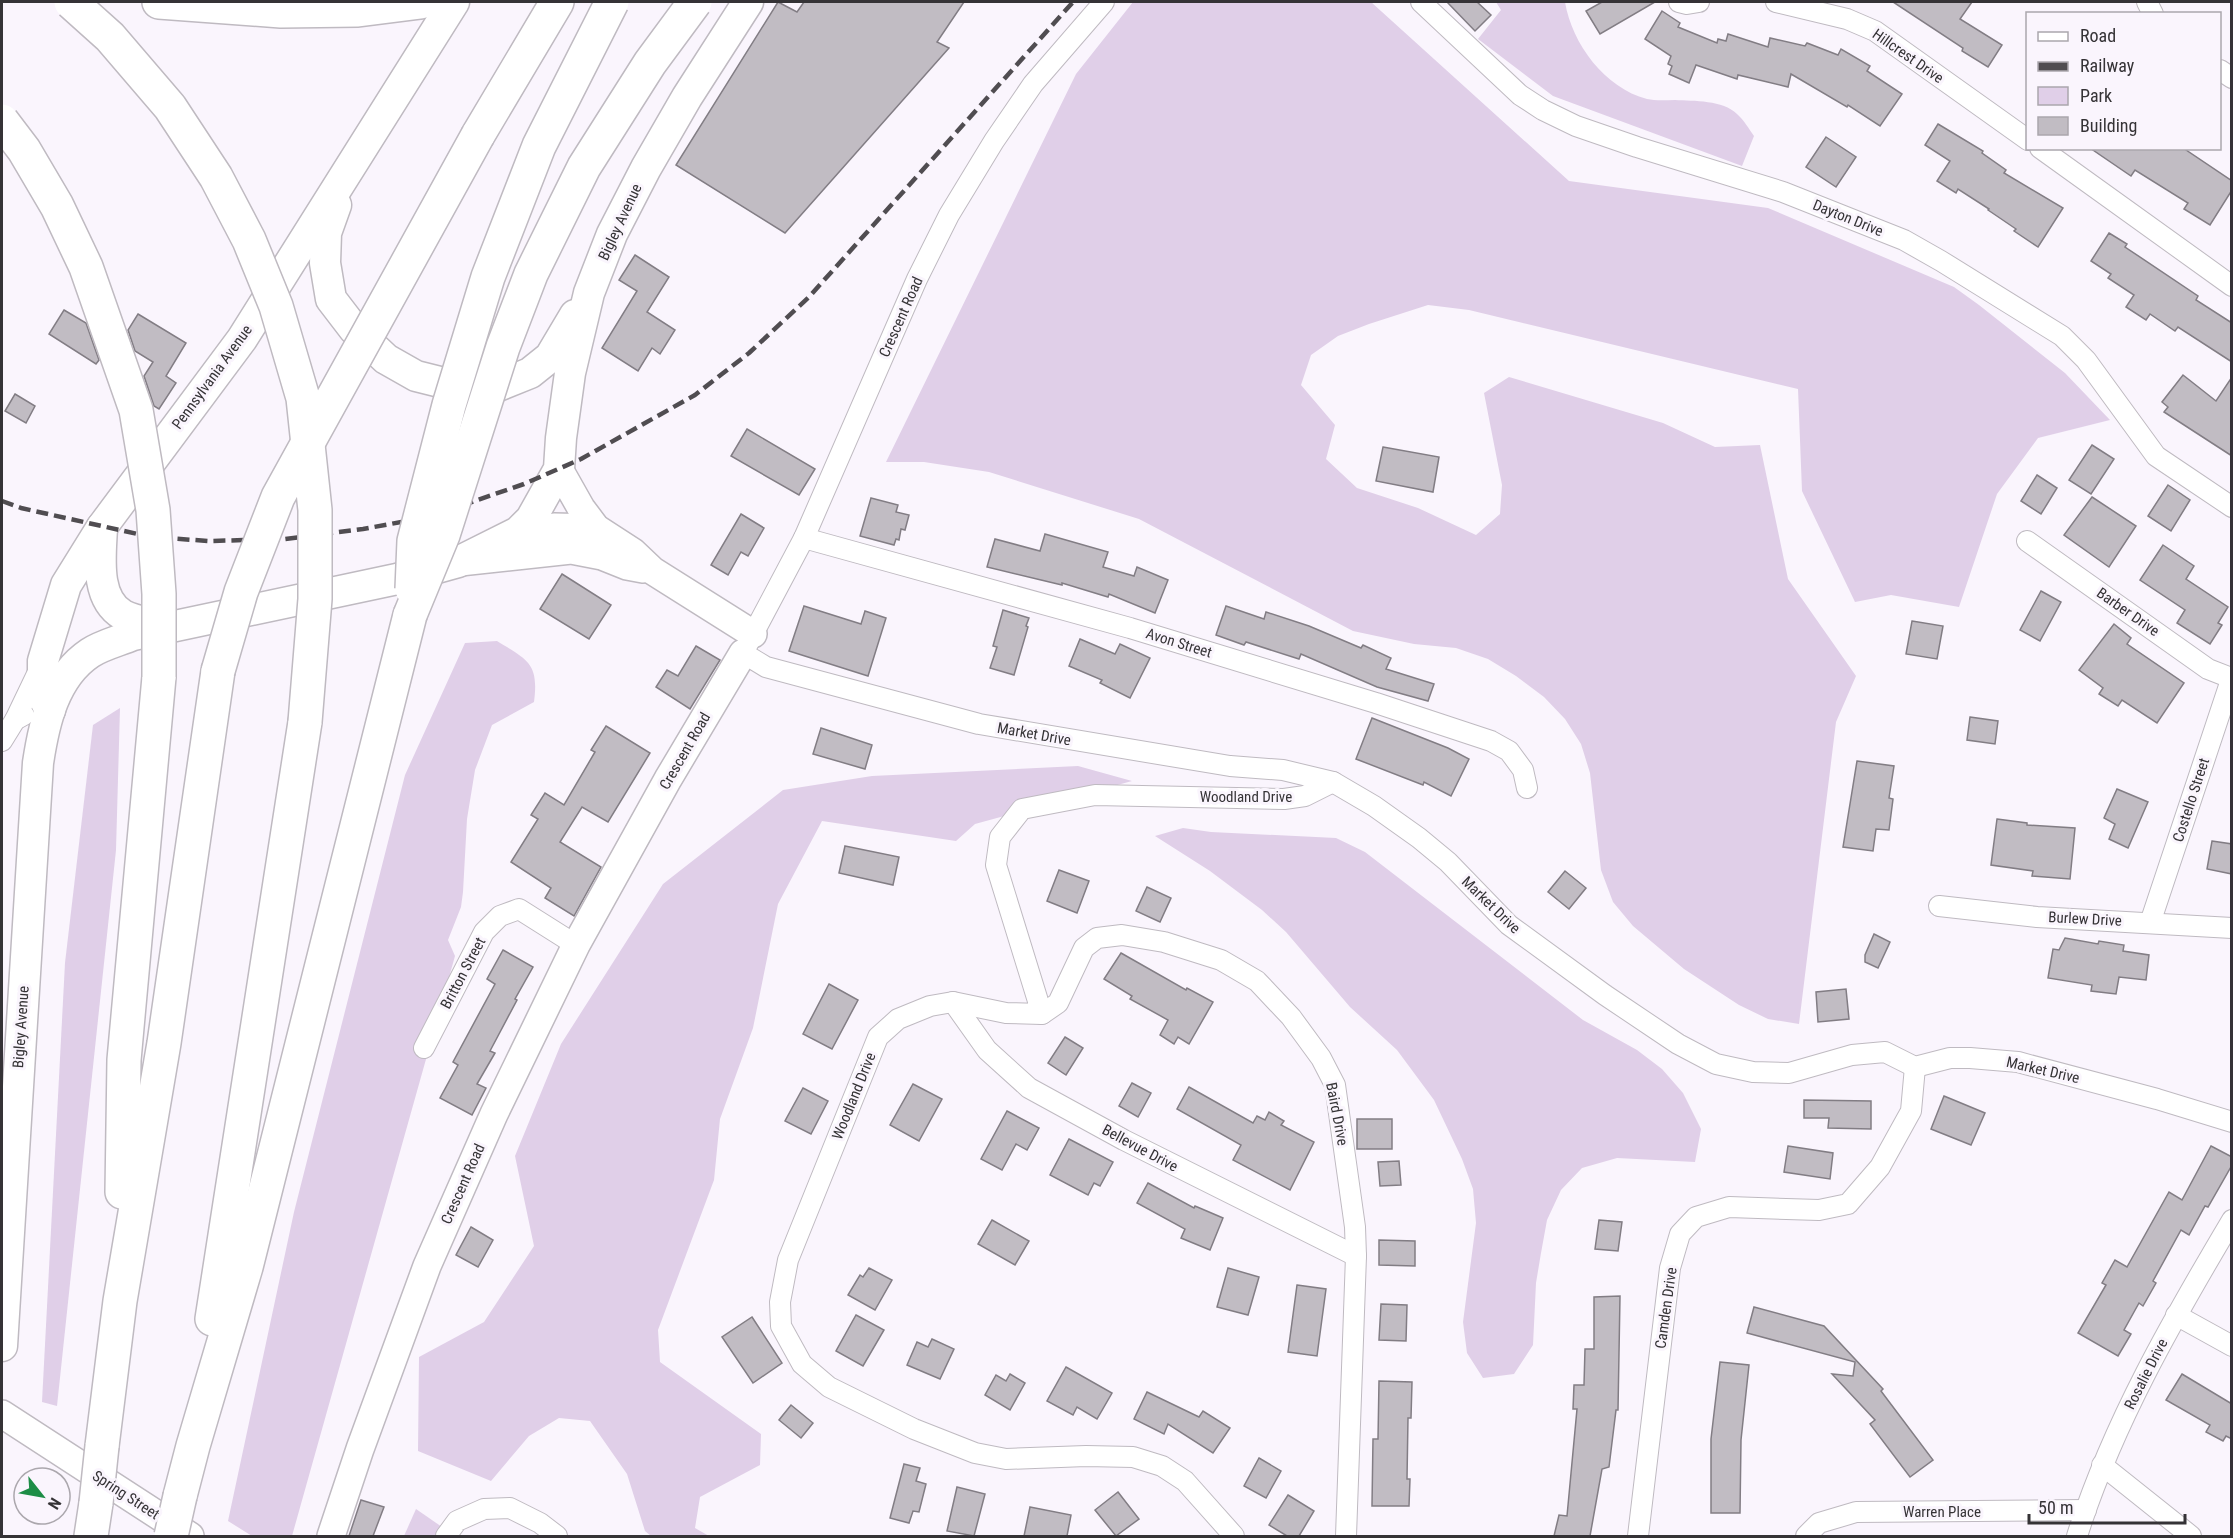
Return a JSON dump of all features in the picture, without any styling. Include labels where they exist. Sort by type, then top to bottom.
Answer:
[{"type":"highway","points":[[71,2],[110,37],[170,107],[216,177],[249,240],[276,306],[303,398],[315,510],[315,599],[305,722],[193,1446]]},
{"type":"highway","points":[[159,2],[281,11],[358,10],[421,2]]},
{"type":"highway","points":[[91,1536],[120,1300],[164,1043],[218,671],[241,592],[279,497],[478,135],[557,2]]},
{"type":"highway","points":[[410,615],[414,541],[449,405],[488,276],[539,146],[612,2]]},
{"type":"highway","points":[[171,1536],[193,1446],[246,1267],[410,615],[443,535],[503,346],[531,274],[584,167],[650,63],[695,2]]},
{"type":"highway","points":[[2,121],[24,150],[57,206],[86,267],[136,411],[153,510],[159,594],[159,677],[124,1060],[120,1300]]},
{"type":"main road","name":"Pennsylvania Avenue","points":[[50,710],[43,696],[43,662],[66,585],[102,527],[242,339],[454,2]]},
{"type":"main road","name":"Bigley Avenue","points":[[2,1346],[38,763],[43,732],[62,681],[73,666],[91,651],[133,635],[397,579],[458,562],[518,532],[539,507],[559,469],[570,373],[589,293],[612,234],[646,168],[687,97],[748,2]]},
{"type":"main road","points":[[352,163],[326,233],[325,263],[331,299],[354,329],[386,359],[416,376],[452,385],[493,388],[530,373],[550,357],[589,293]]},
{"type":"main road","points":[[102,527],[101,565],[104,590],[112,607],[124,615],[167,628]]},
{"type":"street","name":"Crescent Road","points":[[331,1536],[360,1449],[427,1266],[495,1114],[576,945],[668,779],[748,644],[804,538],[912,289],[949,215],[994,141],[1033,84],[1104,2]]},
{"type":"street","name":"Dayton Drive","points":[[1420,2],[1520,95],[1543,110],[1576,126],[1637,147],[1783,192],[1904,240],[1961,273],[2062,336],[2086,360],[2156,456],[2232,507]]},
{"type":"street","points":[[1679,2],[1687,4],[1699,2]]},
{"type":"street","name":"Hillcrest Drive","points":[[1776,2],[1847,19],[1875,31],[2026,139]]},
{"type":"street","points":[[2043,150],[2232,286]]},
{"type":"street","points":[[559,469],[581,508],[596,528],[633,552],[653,571]]},
{"type":"street","points":[[518,532],[554,526],[596,528]]},
{"type":"street","name":"Avon Street","points":[[804,538],[1130,628],[1376,703],[1491,741],[1509,751],[1522,770],[1527,788]]},
{"type":"street","name":"Barber Drive","points":[[2027,541],[2208,669],[2231,677]]},
{"type":"street","points":[[458,562],[571,550],[583,551],[627,566],[653,571]]},
{"type":"street","name":"Market Drive","points":[[653,571],[748,644],[766,667],[979,724],[1230,766],[1283,770],[1333,782],[1374,806],[1419,838],[1448,862],[1509,925],[1605,995],[1678,1044],[1716,1064],[1754,1072],[1789,1072],[1852,1055],[1885,1052],[1916,1067],[1960,1058],[2018,1062],[2232,1122]]},
{"type":"street","points":[[2,741],[15,720],[43,662]]},
{"type":"street","name":"Costello Street","points":[[2150,923],[2231,677]]},
{"type":"street","points":[[15,720],[40,709],[50,710]]},
{"type":"street","name":"Woodland Drive","points":[[1234,1536],[1185,1481],[1162,1466],[1133,1457],[1006,1459],[975,1453],[914,1429],[829,1387],[802,1364],[780,1326],[780,1302],[788,1260],[878,1037],[898,1019],[930,1006],[953,1002],[1006,1013],[1042,1014],[996,865],[1000,837],[1022,809],[1095,795],[1284,799],[1305,796],[1333,782]]},
{"type":"street","name":"Burlew Drive","points":[[1939,906],[2037,917],[2232,928]]},
{"type":"street","name":"Britton Street","points":[[424,1047],[484,932],[500,916],[519,909],[576,945]]},
{"type":"street","name":"Baird Drive","points":[[1042,1014],[1058,1003],[1084,948],[1097,938],[1122,934],[1164,942],[1221,960],[1257,981],[1291,1017],[1321,1058],[1335,1085],[1355,1227],[1356,1256],[1346,1536]]},
{"type":"street","name":"Bellevue Drive","points":[[953,1002],[987,1050],[1029,1088],[1124,1140],[1356,1256]]},
{"type":"street","name":"Camden Drive","points":[[1638,1536],[1670,1268],[1680,1234],[1696,1217],[1729,1207],[1819,1210],[1848,1204],[1880,1167],[1911,1111],[1916,1067]]},
{"type":"street","name":"Rosalie Drive","points":[[2078,1536],[2102,1465],[2139,1385],[2176,1315],[2232,1220]]},
{"type":"street","points":[[2176,1315],[2232,1346]]},
{"type":"street","name":"Spring Street","points":[[2,1414],[190,1536]]},
{"type":"street","points":[[2102,1465],[2191,1536]]},
{"type":"street","points":[[446,1536],[457,1521],[484,1509],[510,1508],[540,1523],[557,1536]]},
{"type":"street","name":"Warren Place","points":[[1806,1536],[1819,1523],[1856,1512],[2086,1510]]},
{"type":"green space","points":[[1133,2],[1371,2],[1569,181],[1768,208],[1954,287],[2065,373],[2110,420],[2038,438],[1997,494],[1959,607],[1891,595],[1855,602],[1802,491],[1798,389],[1469,310],[1428,305],[1338,336],[1311,355],[1301,385],[1335,425],[1326,459],[1357,488],[1418,508],[1476,535],[1500,514],[1502,485],[1484,393],[1509,377],[1663,423],[1715,447],[1760,445],[1788,579],[1856,676],[1836,722],[1799,1024],[1768,1019],[1739,1005],[1684,969],[1633,926],[1613,902],[1601,870],[1590,773],[1581,744],[1565,719],[1544,697],[1516,676],[1488,659],[1456,648],[1414,644],[1353,631],[1139,519],[989,472],[924,462],[886,462],[1076,74]]},
{"type":"green space","points":[[1496,2],[1565,2],[1569,18],[1583,48],[1604,75],[1617,85],[1647,99],[1708,102],[1731,109],[1742,119],[1754,136],[1742,166],[1553,96],[1478,39],[1501,10]]},
{"type":"green space","points":[[497,641],[524,658],[529,664],[535,679],[534,702],[492,725],[475,770],[467,819],[461,907],[448,940],[455,956],[292,1536],[252,1536],[228,1521],[294,1212],[405,775],[465,643]]},
{"type":"green space","points":[[120,708],[116,850],[57,1406],[42,1402],[65,963],[93,725]]},
{"type":"green space","points":[[1078,766],[1132,781],[975,824],[956,841],[822,821],[778,904],[753,1028],[720,1119],[714,1180],[658,1330],[660,1362],[761,1434],[760,1465],[700,1497],[695,1528],[709,1536],[651,1536],[645,1531],[627,1474],[590,1421],[559,1418],[529,1436],[491,1481],[418,1451],[419,1357],[484,1322],[534,1246],[515,1156],[561,1044],[663,884],[783,790],[872,776]]},
{"type":"green space","points":[[1183,828],[1211,832],[1336,838],[1365,852],[1583,1020],[1637,1050],[1662,1069],[1683,1093],[1701,1129],[1695,1162],[1617,1158],[1582,1168],[1561,1190],[1547,1220],[1541,1253],[1536,1283],[1533,1345],[1514,1374],[1483,1378],[1467,1353],[1463,1322],[1476,1223],[1473,1189],[1462,1159],[1434,1100],[1397,1050],[1350,1007],[1286,932],[1262,910],[1210,871],[1155,836]]},
{"type":"green space","points":[[416,1509],[455,1536],[404,1536]]},
{"type":"building","points":[[778,2],[797,12],[804,2],[964,2],[937,42],[949,48],[785,233],[676,165]]},
{"type":"building","points":[[1447,2],[1477,2],[1491,15],[1475,31]]},
{"type":"building","points":[[1602,2],[1655,2],[1600,34],[1586,11]]},
{"type":"building","points":[[1893,2],[1972,2],[1960,19],[2002,45],[1988,67]]},
{"type":"building","points":[[1662,11],[1680,23],[1678,27],[1717,43],[1718,39],[1726,41],[1728,34],[1768,47],[1770,38],[1805,46],[1807,43],[1838,55],[1841,49],[1870,66],[1867,71],[1902,94],[1880,126],[1848,105],[1847,107],[1791,74],[1788,87],[1738,75],[1737,79],[1696,65],[1689,83],[1669,74],[1672,66],[1668,64],[1671,56],[1645,39]]},
{"type":"building","points":[[1938,124],[1983,151],[1982,153],[2006,170],[2004,173],[2063,208],[2038,247],[2014,231],[2016,229],[1989,209],[1958,189],[1956,193],[1937,181],[1950,161],[1925,145]]},
{"type":"building","points":[[1826,137],[1856,157],[1836,187],[1806,167]]},
{"type":"building","points":[[2093,150],[2186,150],[2232,181],[2232,190],[2210,225],[2184,209],[2188,203],[2135,170],[2131,176]]},
{"type":"building","points":[[2109,233],[2127,244],[2125,247],[2198,296],[2196,300],[2232,323],[2232,362],[2178,327],[2175,331],[2150,314],[2146,320],[2126,307],[2134,295],[2108,278],[2111,274],[2091,261]]},
{"type":"building","points":[[635,255],[669,277],[647,312],[675,330],[660,354],[652,348],[638,371],[602,348],[637,291],[619,280]]},
{"type":"building","points":[[64,310],[86,323],[99,360],[96,364],[49,334]]},
{"type":"building","points":[[138,314],[186,343],[166,376],[176,383],[159,409],[154,406],[144,376],[153,362],[135,351],[128,330]]},
{"type":"building","points":[[2183,375],[2216,401],[2232,377],[2232,456],[2164,412],[2168,407],[2162,402]]},
{"type":"building","points":[[15,394],[35,406],[26,423],[5,411]]},
{"type":"building","points":[[747,429],[815,469],[799,495],[731,456]]},
{"type":"building","points":[[2092,445],[2114,459],[2091,494],[2069,480]]},
{"type":"building","points":[[1383,447],[1439,457],[1433,492],[1376,481]]},
{"type":"building","points":[[2037,475],[2057,488],[2041,514],[2021,501]]},
{"type":"building","points":[[2168,485],[2190,500],[2171,531],[2148,516]]},
{"type":"building","points":[[2092,497],[2136,526],[2109,567],[2064,535]]},
{"type":"building","points":[[871,498],[898,505],[896,512],[909,515],[905,530],[901,529],[899,540],[896,539],[894,545],[860,536]]},
{"type":"building","points":[[741,514],[764,528],[748,556],[741,552],[728,575],[711,565]]},
{"type":"building","points":[[1045,534],[1108,552],[1103,567],[1134,576],[1137,567],[1168,580],[1155,613],[1109,594],[1108,597],[1062,583],[1062,585],[987,567],[995,539],[1040,551]]},
{"type":"building","points":[[2163,545],[2194,566],[2186,579],[2228,607],[2218,623],[2222,625],[2210,644],[2177,623],[2185,610],[2140,580]]},
{"type":"building","points":[[562,574],[611,605],[589,639],[540,609]]},
{"type":"building","points":[[2041,591],[2061,602],[2040,641],[2020,630]]},
{"type":"building","points":[[804,606],[861,624],[865,611],[886,618],[868,676],[789,651]]},
{"type":"building","points":[[1226,606],[1264,619],[1266,612],[1309,626],[1361,648],[1363,645],[1391,658],[1386,669],[1434,684],[1428,701],[1377,687],[1301,654],[1299,659],[1246,642],[1244,645],[1216,635]]},
{"type":"building","points":[[1003,610],[1029,618],[1014,675],[990,668],[997,647],[993,646]]},
{"type":"building","points":[[1912,621],[1943,626],[1937,659],[1906,654]]},
{"type":"building","points":[[2114,624],[2131,638],[2127,644],[2184,683],[2157,723],[2122,700],[2118,706],[2099,694],[2103,688],[2079,670]]},
{"type":"building","points":[[1080,639],[1115,654],[1120,644],[1150,658],[1130,698],[1100,683],[1102,680],[1069,666]]},
{"type":"building","points":[[696,646],[720,660],[690,709],[656,687],[667,670],[678,676]]},
{"type":"building","points":[[1970,717],[1998,721],[1995,744],[1967,740]]},
{"type":"building","points":[[1372,718],[1448,748],[1469,759],[1451,796],[1424,782],[1423,785],[1356,759]]},
{"type":"building","points":[[606,726],[650,753],[608,822],[582,807],[560,842],[601,867],[574,916],[545,898],[551,888],[511,862],[538,819],[531,815],[545,793],[564,805],[595,752],[591,750]]},
{"type":"building","points":[[821,728],[872,745],[865,769],[813,754]]},
{"type":"building","points":[[1857,761],[1894,766],[1889,798],[1893,799],[1889,830],[1876,829],[1873,851],[1843,847]]},
{"type":"building","points":[[2117,789],[2148,802],[2128,848],[2109,839],[2115,824],[2104,818]]},
{"type":"building","points":[[1997,819],[2027,823],[2027,825],[2075,828],[2070,879],[2032,876],[2033,871],[1991,865]]},
{"type":"building","points":[[2212,841],[2232,844],[2232,874],[2207,869]]},
{"type":"building","points":[[845,846],[899,857],[893,885],[839,873]]},
{"type":"building","points":[[1059,870],[1089,881],[1077,913],[1047,901]]},
{"type":"building","points":[[1565,871],[1586,888],[1569,909],[1548,892]]},
{"type":"building","points":[[1147,887],[1171,898],[1160,922],[1136,911]]},
{"type":"building","points":[[1874,934],[1890,942],[1878,968],[1865,962],[1865,955]]},
{"type":"building","points":[[2065,938],[2098,944],[2099,941],[2124,945],[2123,951],[2149,955],[2146,980],[2119,977],[2116,994],[2091,991],[2092,985],[2048,978],[2053,949],[2059,950]]},
{"type":"building","points":[[503,950],[533,967],[490,1051],[495,1053],[477,1084],[486,1088],[472,1115],[440,1098],[458,1065],[453,1062],[495,984],[487,979]]},
{"type":"building","points":[[1121,953],[1186,990],[1187,988],[1213,1002],[1189,1044],[1178,1037],[1174,1044],[1160,1035],[1168,1020],[1130,999],[1132,996],[1104,979]]},
{"type":"building","points":[[829,984],[858,1000],[832,1049],[803,1034]]},
{"type":"building","points":[[1846,989],[1849,1019],[1818,1022],[1816,992]]},
{"type":"building","points":[[1065,1037],[1083,1048],[1066,1075],[1048,1063]]},
{"type":"building","points":[[1132,1083],[1151,1093],[1138,1117],[1119,1106]]},
{"type":"building","points":[[913,1084],[942,1099],[919,1141],[890,1125]]},
{"type":"building","points":[[1189,1087],[1253,1123],[1257,1116],[1265,1120],[1269,1112],[1284,1121],[1281,1125],[1314,1142],[1290,1190],[1233,1160],[1241,1145],[1177,1109]]},
{"type":"building","points":[[803,1088],[828,1101],[811,1134],[785,1121]]},
{"type":"building","points":[[1944,1096],[1985,1113],[1971,1145],[1931,1129]]},
{"type":"building","points":[[1804,1100],[1871,1101],[1871,1129],[1828,1128],[1829,1118],[1804,1118]]},
{"type":"building","points":[[1007,1111],[1039,1128],[1027,1150],[1016,1144],[1002,1170],[981,1159]]},
{"type":"building","points":[[1357,1119],[1392,1119],[1392,1149],[1357,1149]]},
{"type":"building","points":[[1069,1139],[1113,1162],[1100,1186],[1094,1183],[1088,1195],[1050,1175]]},
{"type":"building","points":[[1788,1146],[1833,1153],[1830,1179],[1784,1172]]},
{"type":"building","points":[[2211,1146],[2232,1157],[2232,1165],[2189,1235],[2181,1230],[2153,1281],[2156,1283],[2143,1306],[2139,1303],[2124,1330],[2131,1334],[2118,1356],[2078,1333],[2106,1285],[2102,1283],[2115,1260],[2127,1267],[2169,1192],[2182,1200]]},
{"type":"building","points":[[1399,1161],[1401,1185],[1380,1186],[1378,1162]]},
{"type":"building","points":[[1148,1183],[1194,1208],[1195,1206],[1223,1218],[1210,1250],[1181,1238],[1185,1229],[1137,1203]]},
{"type":"building","points":[[992,1220],[1029,1241],[1015,1265],[978,1244]]},
{"type":"building","points":[[1599,1220],[1622,1222],[1618,1251],[1595,1249]]},
{"type":"building","points":[[471,1227],[493,1240],[478,1267],[456,1255]]},
{"type":"building","points":[[1379,1240],[1415,1241],[1415,1266],[1379,1265]]},
{"type":"building","points":[[869,1268],[892,1280],[875,1310],[848,1295],[860,1275],[863,1277]]},
{"type":"building","points":[[1228,1268],[1259,1277],[1248,1315],[1217,1307]]},
{"type":"building","points":[[1297,1285],[1326,1289],[1317,1356],[1288,1352]]},
{"type":"building","points":[[1620,1296],[1618,1410],[1616,1410],[1609,1467],[1602,1469],[1590,1536],[1554,1536],[1559,1515],[1567,1516],[1577,1409],[1573,1409],[1574,1385],[1584,1385],[1585,1349],[1594,1349],[1594,1297]]},
{"type":"building","points":[[1381,1304],[1407,1305],[1406,1341],[1379,1340]]},
{"type":"building","points":[[1754,1307],[1824,1326],[1883,1389],[1881,1391],[1933,1460],[1910,1477],[1870,1424],[1875,1420],[1832,1374],[1853,1376],[1855,1362],[1747,1333]]},
{"type":"building","points":[[856,1315],[884,1330],[863,1366],[836,1351]]},
{"type":"building","points":[[752,1317],[782,1363],[753,1383],[722,1337]]},
{"type":"building","points":[[932,1339],[954,1349],[940,1379],[907,1365],[917,1342],[928,1347]]},
{"type":"building","points":[[1720,1362],[1749,1365],[1741,1440],[1740,1513],[1711,1513],[1711,1439]]},
{"type":"building","points":[[1066,1367],[1112,1393],[1097,1419],[1077,1407],[1073,1415],[1047,1401]]},
{"type":"building","points":[[1010,1374],[1025,1383],[1010,1410],[985,1395],[996,1375],[1006,1381]]},
{"type":"building","points":[[2182,1374],[2232,1404],[2232,1439],[2226,1436],[2223,1441],[2206,1432],[2210,1425],[2166,1400]]},
{"type":"building","points":[[1379,1381],[1412,1382],[1411,1418],[1408,1418],[1409,1506],[1372,1506],[1373,1439],[1378,1439]]},
{"type":"building","points":[[1147,1392],[1199,1417],[1203,1411],[1230,1428],[1213,1453],[1168,1424],[1164,1434],[1134,1419]]},
{"type":"building","points":[[791,1405],[813,1423],[801,1438],[779,1420]]},
{"type":"building","points":[[1259,1458],[1281,1471],[1266,1498],[1244,1486]]},
{"type":"building","points":[[904,1464],[920,1468],[916,1481],[926,1484],[919,1512],[913,1511],[909,1523],[890,1518]]},
{"type":"building","points":[[957,1487],[985,1494],[974,1536],[947,1531]]},
{"type":"building","points":[[1118,1492],[1139,1519],[1116,1536],[1095,1510]]},
{"type":"building","points":[[1288,1495],[1314,1511],[1299,1536],[1287,1536],[1269,1525]]},
{"type":"building","points":[[361,1500],[384,1507],[373,1536],[349,1536]]},
{"type":"building","points":[[1030,1507],[1071,1515],[1067,1536],[1024,1536]]},
{"type":"railway","points":[[2,501],[21,508],[151,537],[209,541],[285,539],[363,529],[428,517],[524,484],[581,459],[695,395],[749,353],[809,297],[1073,2]]}]
